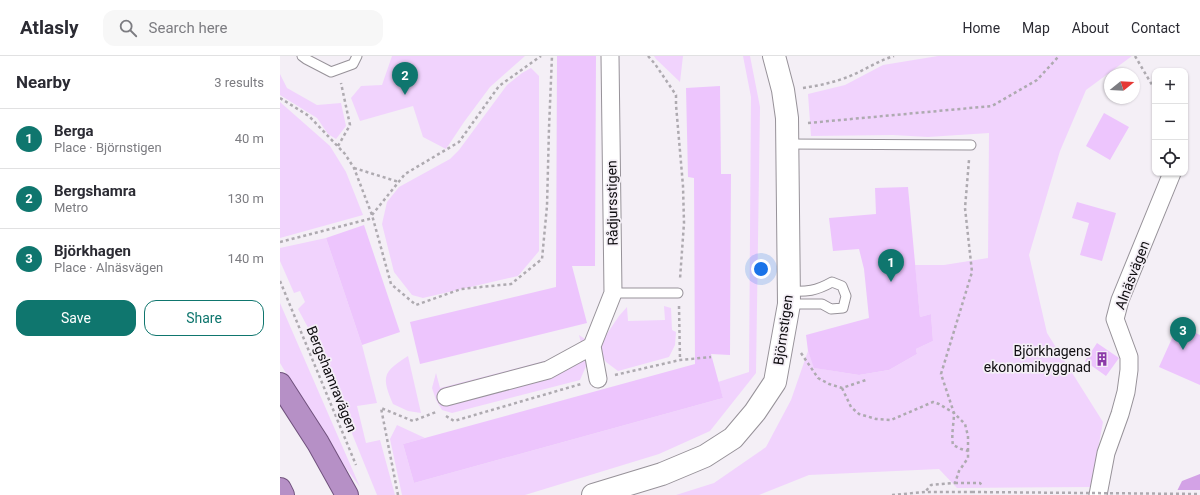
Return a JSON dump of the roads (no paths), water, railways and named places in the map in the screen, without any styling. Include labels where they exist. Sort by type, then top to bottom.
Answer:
[{"type":"highway","points":[[280,384],[318,443],[347,495]]},
{"type":"highway","points":[[280,489],[283,495]]},
{"type":"street","name":"Rådjursstigen","points":[[592,346],[613,294],[610,56]]},
{"type":"street","name":"Björnstigen","points":[[593,495],[662,474],[705,456],[733,438],[756,412],[775,382],[788,298],[787,118],[783,90],[774,56]]},
{"type":"street","name":"Alnäsvägen","points":[[1098,495],[1106,453],[1126,392],[1129,370],[1129,357],[1116,319],[1120,300],[1171,176]]},
{"type":"street","points":[[441,405],[548,370],[592,346],[598,379]]},
{"type":"lane","points":[[302,56],[331,72],[353,64],[357,56]]},
{"type":"lane","points":[[787,144],[971,145]]},
{"type":"lane","points":[[832,282],[842,286],[846,296],[843,308],[831,309],[822,304],[788,298],[802,292],[820,289],[832,282]]},
{"type":"lane","points":[[613,294],[678,294]]},
{"type":"place","name":"Bergshamra","points":[[405,95]]},
{"type":"place","name":"Berga","points":[[891,282]]},
{"type":"place","name":"Björkhagen","points":[[1183,350]]},
{"type":"place","name":"Björkhagens ekonomibyggnad","points":[[1102,359]]}]
